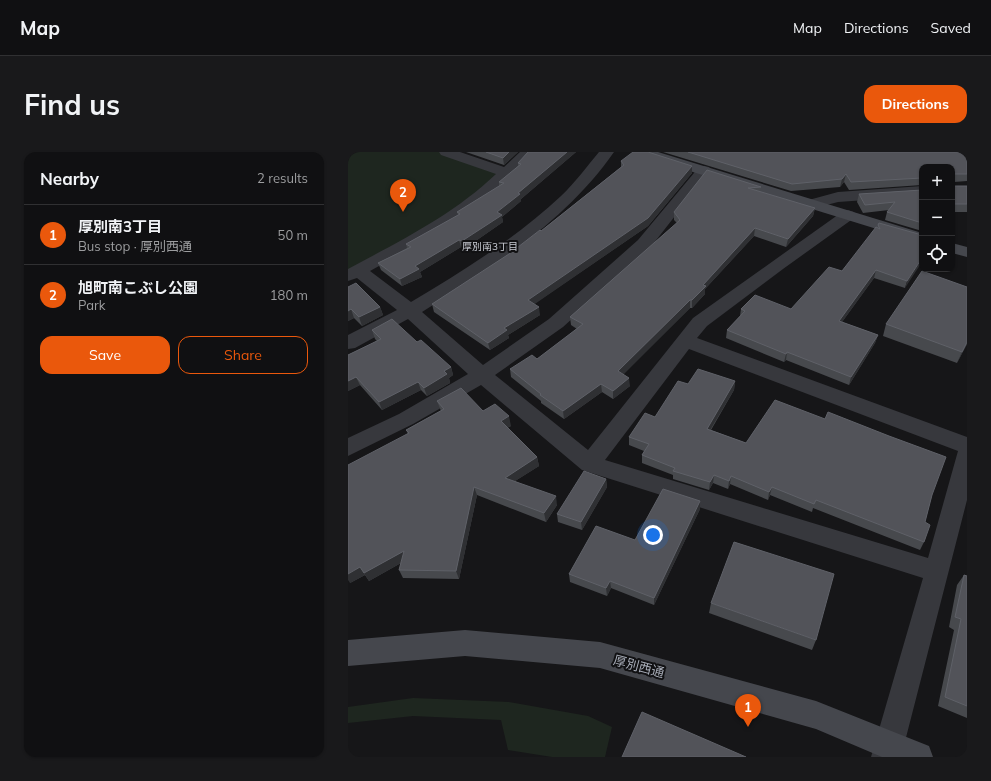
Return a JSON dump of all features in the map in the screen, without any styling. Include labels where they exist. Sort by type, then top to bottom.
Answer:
[{"type":"street","points":[[446,152],[507,173]]},
{"type":"street","points":[[528,152],[486,193],[432,230],[354,273],[410,311],[482,375],[590,464],[937,572]]},
{"type":"street","points":[[348,343],[410,311],[472,273],[515,242],[567,199],[607,152]]},
{"type":"street","points":[[643,152],[919,237]]},
{"type":"street","points":[[348,448],[406,419],[482,375],[556,323],[644,244],[704,170]]},
{"type":"street","points":[[811,204],[838,197],[919,190]]},
{"type":"street","points":[[590,464],[700,322],[848,215]]},
{"type":"street","points":[[955,249],[967,252]]},
{"type":"street","points":[[686,341],[967,446]]},
{"type":"street","points":[[888,751],[967,455]]},
{"type":"street","name":"厚別西通","points":[[348,653],[465,643],[600,655],[816,715],[888,751],[918,757]]},
{"type":"shaded area","points":[[348,152],[446,152],[507,173],[485,193],[348,276]]},
{"type":"shaded area","points":[[413,698],[509,702],[588,716],[612,727],[605,757],[552,757],[508,750],[501,720],[413,716],[348,723],[348,707]]},
{"type":"building","points":[[486,152],[509,152],[503,158]]},
{"type":"building","points":[[528,152],[567,152],[518,193],[520,194],[497,212],[502,215],[462,241],[459,240],[415,266],[419,269],[400,279],[378,263],[411,247],[406,244],[460,214],[457,212],[504,183],[499,182],[521,164],[518,163]]},
{"type":"building","points":[[633,152],[648,152],[692,166],[648,218],[528,300],[539,307],[504,328],[507,330],[488,343],[432,304],[509,254],[540,230],[541,231],[624,165],[621,161]]},
{"type":"building","points":[[688,152],[967,152],[967,174],[955,174],[955,164],[919,164],[919,178],[851,182],[846,174],[842,179],[792,184]]},
{"type":"building","points":[[707,170],[761,187],[748,188],[815,208],[788,239],[755,228],[703,285],[706,286],[618,371],[629,378],[613,391],[601,384],[563,411],[540,395],[541,394],[510,369],[532,355],[537,359],[583,324],[570,317],[680,220],[674,212]]},
{"type":"building","points":[[955,186],[967,186],[967,204],[955,204]]},
{"type":"building","points":[[919,190],[919,222],[887,212],[895,202],[865,205],[859,194]]},
{"type":"building","points":[[879,223],[919,234],[919,263],[907,281],[876,270],[839,321],[878,335],[851,377],[787,352],[786,354],[727,330],[745,311],[741,309],[755,295],[791,309],[829,267],[842,271],[876,227],[880,229],[878,225]]},
{"type":"building","points":[[921,272],[967,287],[967,342],[962,352],[886,324]]},
{"type":"building","points":[[356,283],[380,307],[359,317],[351,309],[348,311],[348,287]]},
{"type":"building","points":[[392,319],[417,342],[421,340],[451,367],[444,371],[447,374],[424,388],[418,382],[379,402],[356,377],[348,381],[348,355],[381,339],[372,330]]},
{"type":"building","points":[[698,369],[735,381],[707,429],[746,443],[775,400],[825,419],[828,412],[946,457],[932,495],[925,522],[930,525],[924,542],[816,500],[814,504],[772,487],[769,492],[731,476],[729,481],[714,475],[710,482],[673,471],[675,468],[642,455],[649,444],[629,437],[645,413],[655,417],[678,381],[688,384]]},
{"type":"building","points":[[461,388],[483,411],[495,404],[509,416],[501,421],[537,457],[505,478],[556,496],[544,513],[474,487],[456,571],[399,570],[404,551],[364,573],[360,567],[348,574],[348,465],[409,433],[406,430],[444,409],[437,401]]},
{"type":"building","points":[[584,471],[606,479],[581,522],[557,514]]},
{"type":"building","points":[[663,489],[700,501],[654,598],[610,581],[606,588],[569,574],[596,526],[635,540]]},
{"type":"building","points":[[734,542],[834,574],[816,640],[711,603]]},
{"type":"building","points":[[964,575],[967,576],[967,706],[945,697],[961,619],[955,617]]},
{"type":"building","points":[[642,712],[746,757],[622,757]]},
{"type":"place","name":"旭町南こぶし公園","points":[[403,212]]},
{"type":"place","name":"厚別南3丁目","points":[[748,727]]},
{"type":"district","name":"厚別南3丁目","points":[[490,246]]}]
